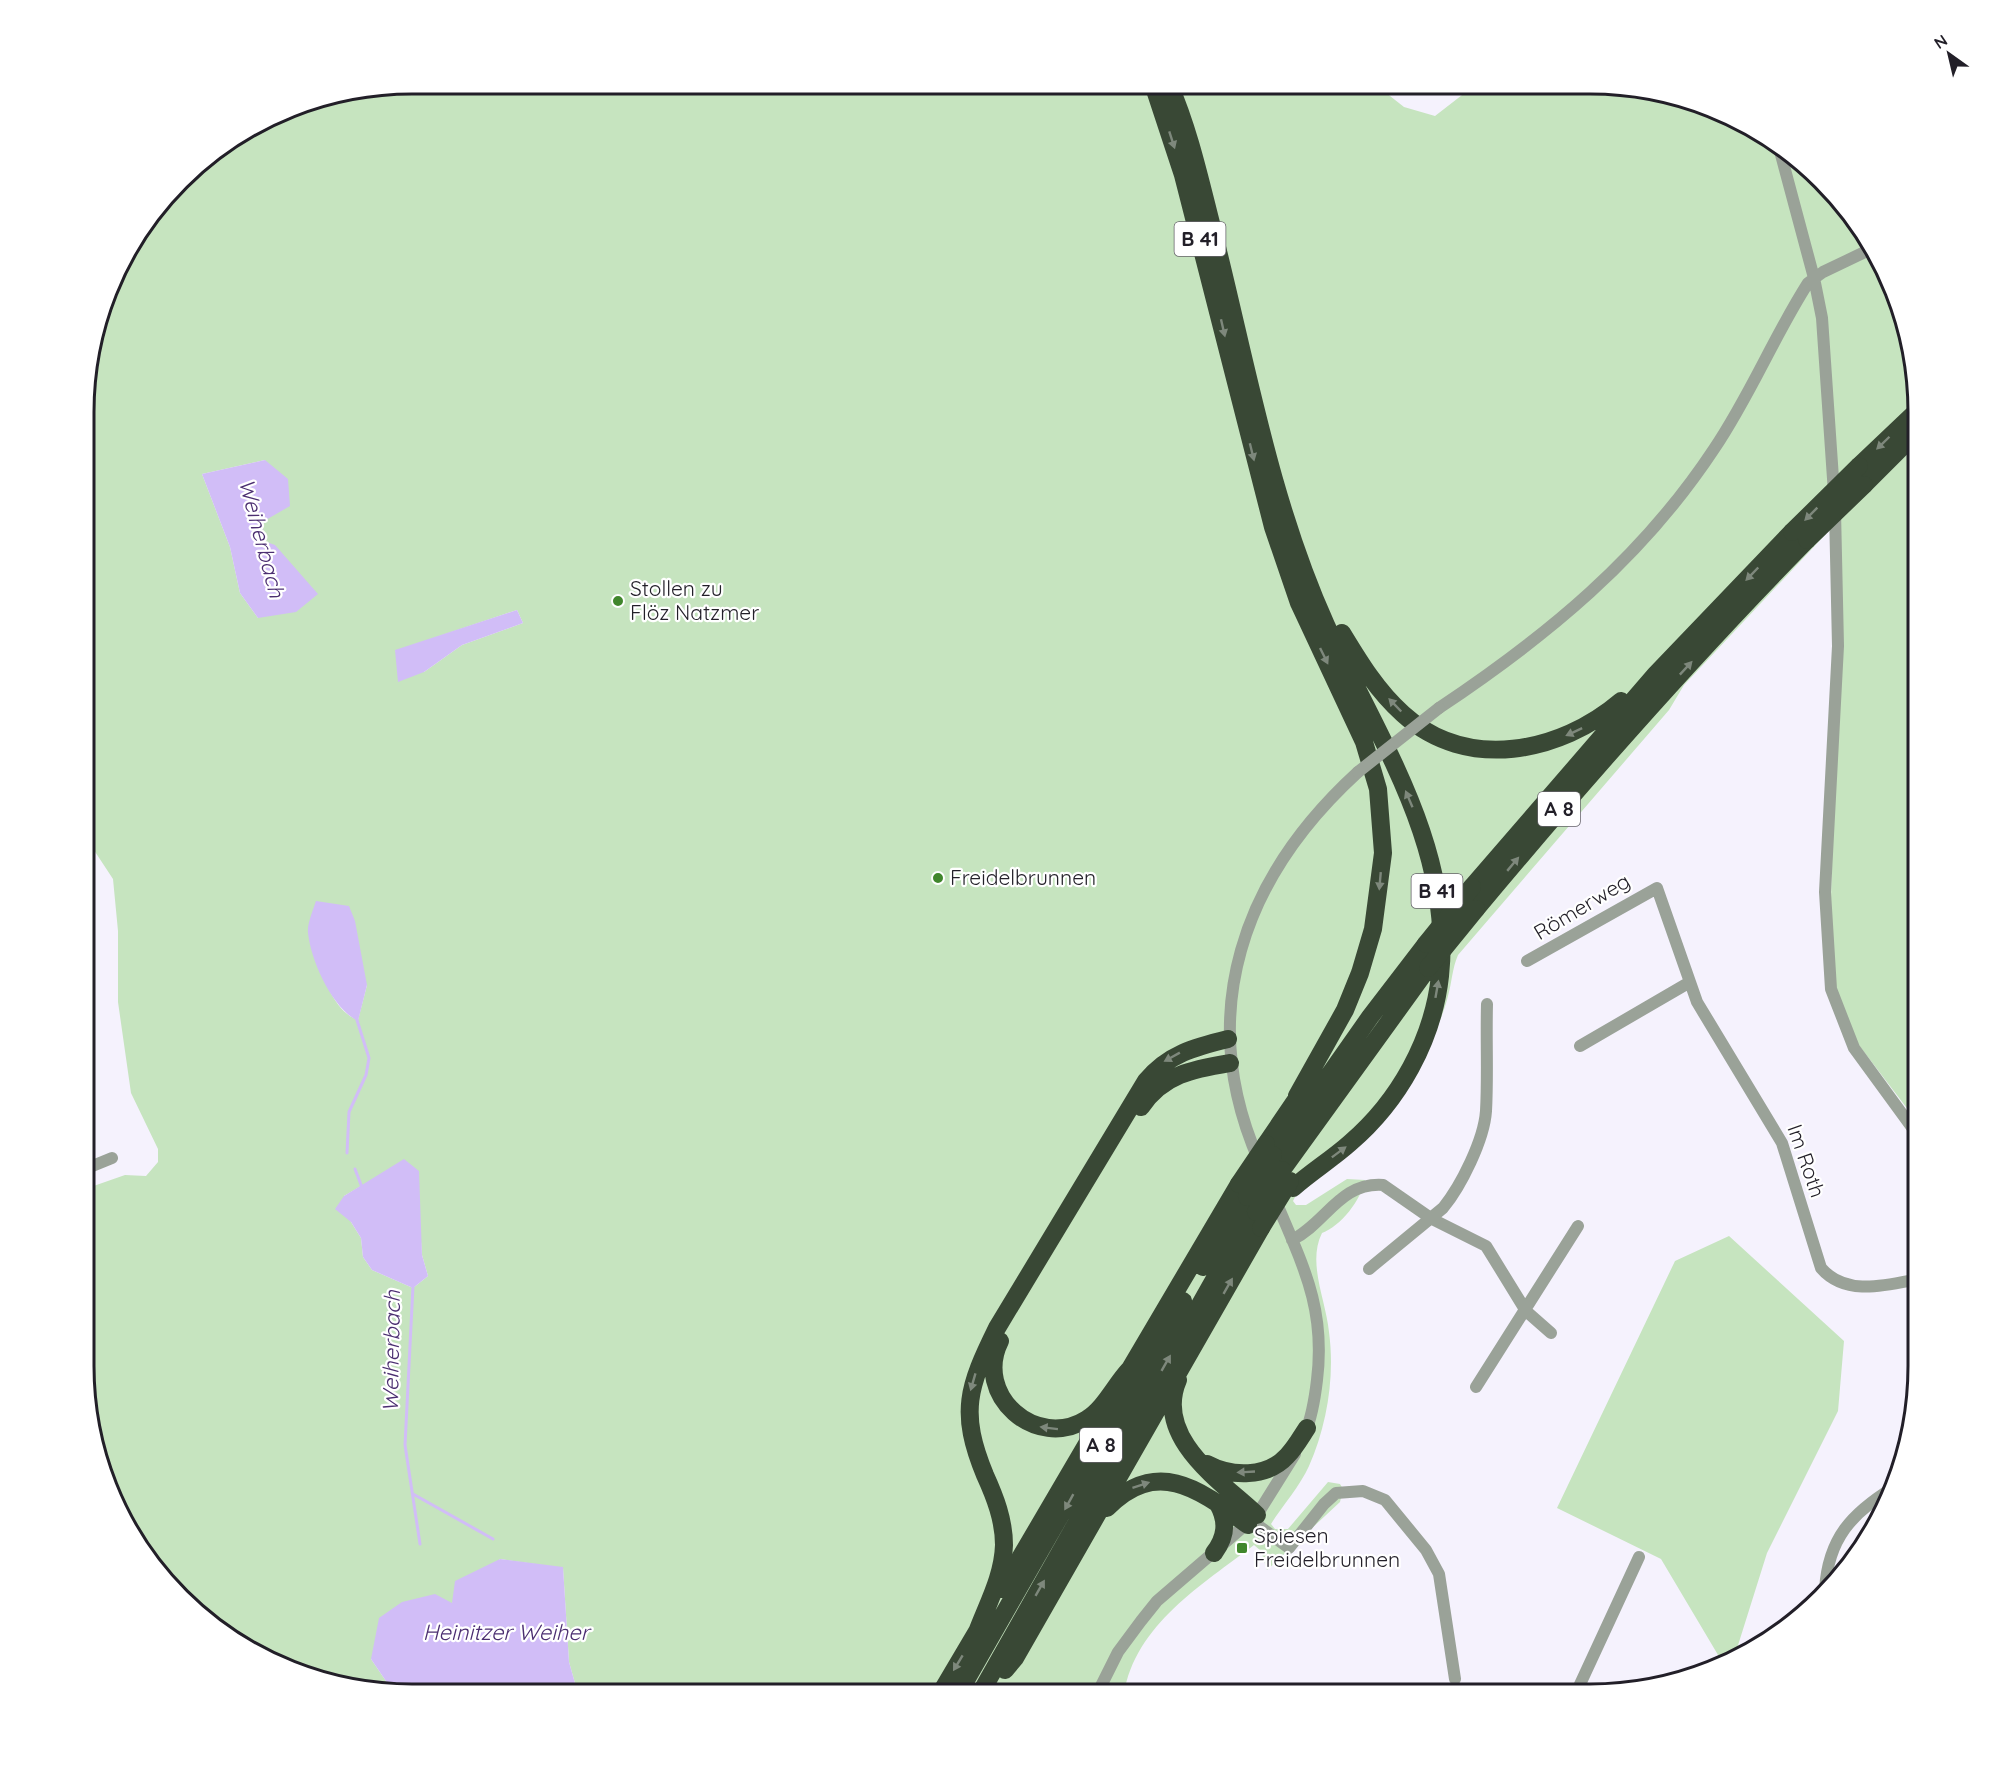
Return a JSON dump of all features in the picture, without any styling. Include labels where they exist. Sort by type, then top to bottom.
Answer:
[{"type":"highway","name":"B 41","points":[[1156,94],[1183,175],[1215,294],[1252,455],[1273,527],[1299,603],[1364,742],[1378,789],[1383,853],[1373,929],[1360,973],[1345,1010],[1297,1096]]},
{"type":"highway","name":"B 41","points":[[1172,94],[1197,170],[1275,482],[1302,567],[1325,624],[1395,764],[1413,808],[1434,874],[1442,928],[1439,977],[1430,1023],[1417,1056],[1397,1090],[1374,1120],[1350,1143],[1281,1168]]},
{"type":"highway","name":"A 8","points":[[964,1684],[1201,1271],[1281,1168],[1428,968],[1576,788],[1800,536],[1859,466],[1908,419]]},
{"type":"highway","name":"A 8","points":[[1281,1168],[1407,969],[1472,887],[1656,674],[1800,536],[1864,485],[1908,441]]},
{"type":"highway","points":[[1302,567],[1374,682],[1403,714],[1448,742],[1496,750],[1525,748],[1557,739],[1602,715],[1637,684],[1656,674]]},
{"type":"highway","points":[[1230,1063],[1179,1073],[1160,1085],[1143,1104],[1005,1331],[997,1347],[994,1363],[996,1386],[1009,1409],[1019,1418],[1033,1425],[1058,1430],[1088,1419],[1129,1370],[1281,1168],[1297,1096],[1352,1024],[1407,969]]},
{"type":"highway","points":[[977,1632],[998,1581],[1004,1544],[999,1510],[970,1429],[970,1394],[983,1355],[1146,1081],[1163,1062],[1177,1054],[1228,1039]]},
{"type":"highway","points":[[1251,1205],[1176,1386],[1173,1419],[1178,1433],[1198,1459],[1252,1521]]},
{"type":"highway","name":"A 8","points":[[986,1684],[1202,1300],[1251,1205]]},
{"type":"highway","points":[[993,1684],[1015,1658],[1095,1520],[1144,1427],[1198,1336]]},
{"type":"highway","points":[[946,1684],[1129,1370]]},
{"type":"highway","points":[[1198,1459],[1218,1470],[1248,1474],[1261,1471],[1287,1456],[1307,1428]]},
{"type":"highway","points":[[1095,1520],[1124,1492],[1156,1481],[1184,1484],[1252,1521]]},
{"type":"highway","points":[[1214,1553],[1221,1544],[1226,1523],[1218,1504]]},
{"type":"street","points":[[1782,159],[1814,278],[1825,355],[1837,575],[1837,677],[1825,892],[1831,989],[1854,1048],[1908,1122]]},
{"type":"street","points":[[1102,1684],[1118,1652],[1157,1601],[1252,1521],[1276,1490],[1307,1428],[1315,1396],[1320,1360],[1319,1321],[1308,1280],[1241,1121],[1230,1063],[1228,1039],[1230,1004],[1252,916],[1266,886],[1304,828],[1358,772],[1439,708],[1552,625],[1601,584],[1650,535],[1714,449],[1798,299],[1814,278],[1865,252]]},
{"type":"street","name":"Römerweg","points":[[1527,962],[1657,888]]},
{"type":"street","name":"Im Roth","points":[[1657,888],[1697,1002],[1779,1136],[1821,1268],[1837,1281],[1858,1286],[1877,1287],[1908,1281]]},
{"type":"street","points":[[1580,1047],[1690,982]]},
{"type":"street","points":[[1370,1269],[1432,1219],[1451,1198],[1478,1144],[1486,1112],[1487,1004]]},
{"type":"street","points":[[95,1165],[112,1158]]},
{"type":"street","points":[[1292,1240],[1316,1225],[1343,1195],[1356,1188],[1373,1184],[1383,1185],[1392,1189],[1432,1219],[1486,1246],[1526,1311],[1551,1333]]},
{"type":"street","points":[[1476,1387],[1578,1226]]},
{"type":"street","points":[[1252,1521],[1289,1548],[1324,1504],[1336,1493],[1363,1491],[1386,1500],[1426,1550],[1439,1574],[1455,1679]]},
{"type":"street","points":[[1827,1578],[1830,1555],[1841,1534],[1857,1513],[1880,1496]]},
{"type":"street","points":[[1580,1684],[1639,1557]]},
{"type":"green space","points":[[412,94],[1387,94],[1404,107],[1435,116],[1463,94],[1591,94],[1632,97],[1693,111],[1731,127],[1767,148],[1800,173],[1830,203],[1855,236],[1876,272],[1892,310],[1902,350],[1908,392],[1908,1110],[1858,1044],[1833,988],[1831,898],[1838,521],[1684,685],[1669,710],[1458,955],[1440,1020],[1419,1068],[1406,1090],[1375,1128],[1297,1193],[1293,1201],[1296,1205],[1306,1205],[1347,1179],[1365,1180],[1355,1204],[1336,1225],[1322,1233],[1318,1245],[1317,1269],[1331,1349],[1328,1400],[1321,1434],[1309,1466],[1271,1524],[1275,1529],[1288,1529],[1328,1482],[1340,1484],[1343,1489],[1340,1502],[1267,1570],[1261,1551],[1254,1545],[1193,1591],[1174,1608],[1142,1647],[1131,1669],[1127,1684],[575,1684],[569,1662],[563,1568],[500,1559],[452,1603],[371,1659],[387,1683],[330,1673],[310,1667],[253,1641],[219,1618],[173,1575],[137,1525],[111,1468],[97,1407],[95,1386],[95,1186],[125,1175],[146,1176],[158,1162],[158,1149],[131,1093],[118,1002],[118,931],[113,879],[95,852],[95,392],[105,330],[111,310],[137,253],[173,203],[203,173],[236,148],[272,127],[310,111],[371,97]],"holes":[[[265,460],[279,510],[264,521],[261,540],[258,618],[240,593],[230,547],[202,474]],[[517,610],[523,623],[462,645],[424,672],[395,651]],[[318,963],[367,985],[358,1020],[350,1016],[338,1004],[328,988]],[[361,1186],[419,1214],[422,1255],[428,1276],[413,1288],[372,1270],[363,1257],[361,1238],[351,1222],[344,1196]]]},
{"type":"green space","points":[[1729,1236],[1844,1341],[1838,1411],[1767,1553],[1737,1648],[1719,1656],[1661,1559],[1557,1508],[1675,1261]]},
{"type":"water","points":[[265,460],[288,479],[290,506],[264,521],[261,540],[275,545],[318,594],[296,612],[258,618],[240,593],[230,547],[202,474]]},
{"type":"water","points":[[517,610],[523,623],[462,645],[424,672],[398,682],[395,650]]},
{"type":"water","points":[[316,901],[349,906],[355,921],[367,985],[358,1021],[340,1006],[332,995],[313,957],[308,929]]},
{"type":"water","points":[[404,1159],[419,1171],[422,1255],[428,1276],[413,1288],[372,1270],[363,1257],[361,1238],[351,1222],[335,1209],[344,1196]]},
{"type":"water","name":"Heinitzer Weiher","points":[[500,1559],[563,1567],[569,1662],[575,1684],[387,1683],[371,1659],[379,1618],[402,1602],[435,1594],[452,1603],[455,1581]]},
{"type":"waterway","name":"Weiherbach","points":[[347,1153],[349,1112],[366,1075],[369,1058],[356,1017]]},
{"type":"waterway","name":"Weiherbach","points":[[355,1169],[363,1190]]},
{"type":"waterway","name":"Weiherbach","points":[[413,1286],[405,1445],[420,1544]]},
{"type":"waterway","points":[[413,1494],[493,1539]]},
{"type":"place","name":"Stollen zu Flöz Natzmer","points":[[618,601]]},
{"type":"place","name":"Freidelbrunnen","points":[[938,878]]},
{"type":"place","name":"Spiesen Freidelbrunnen","points":[[1242,1548]]}]
